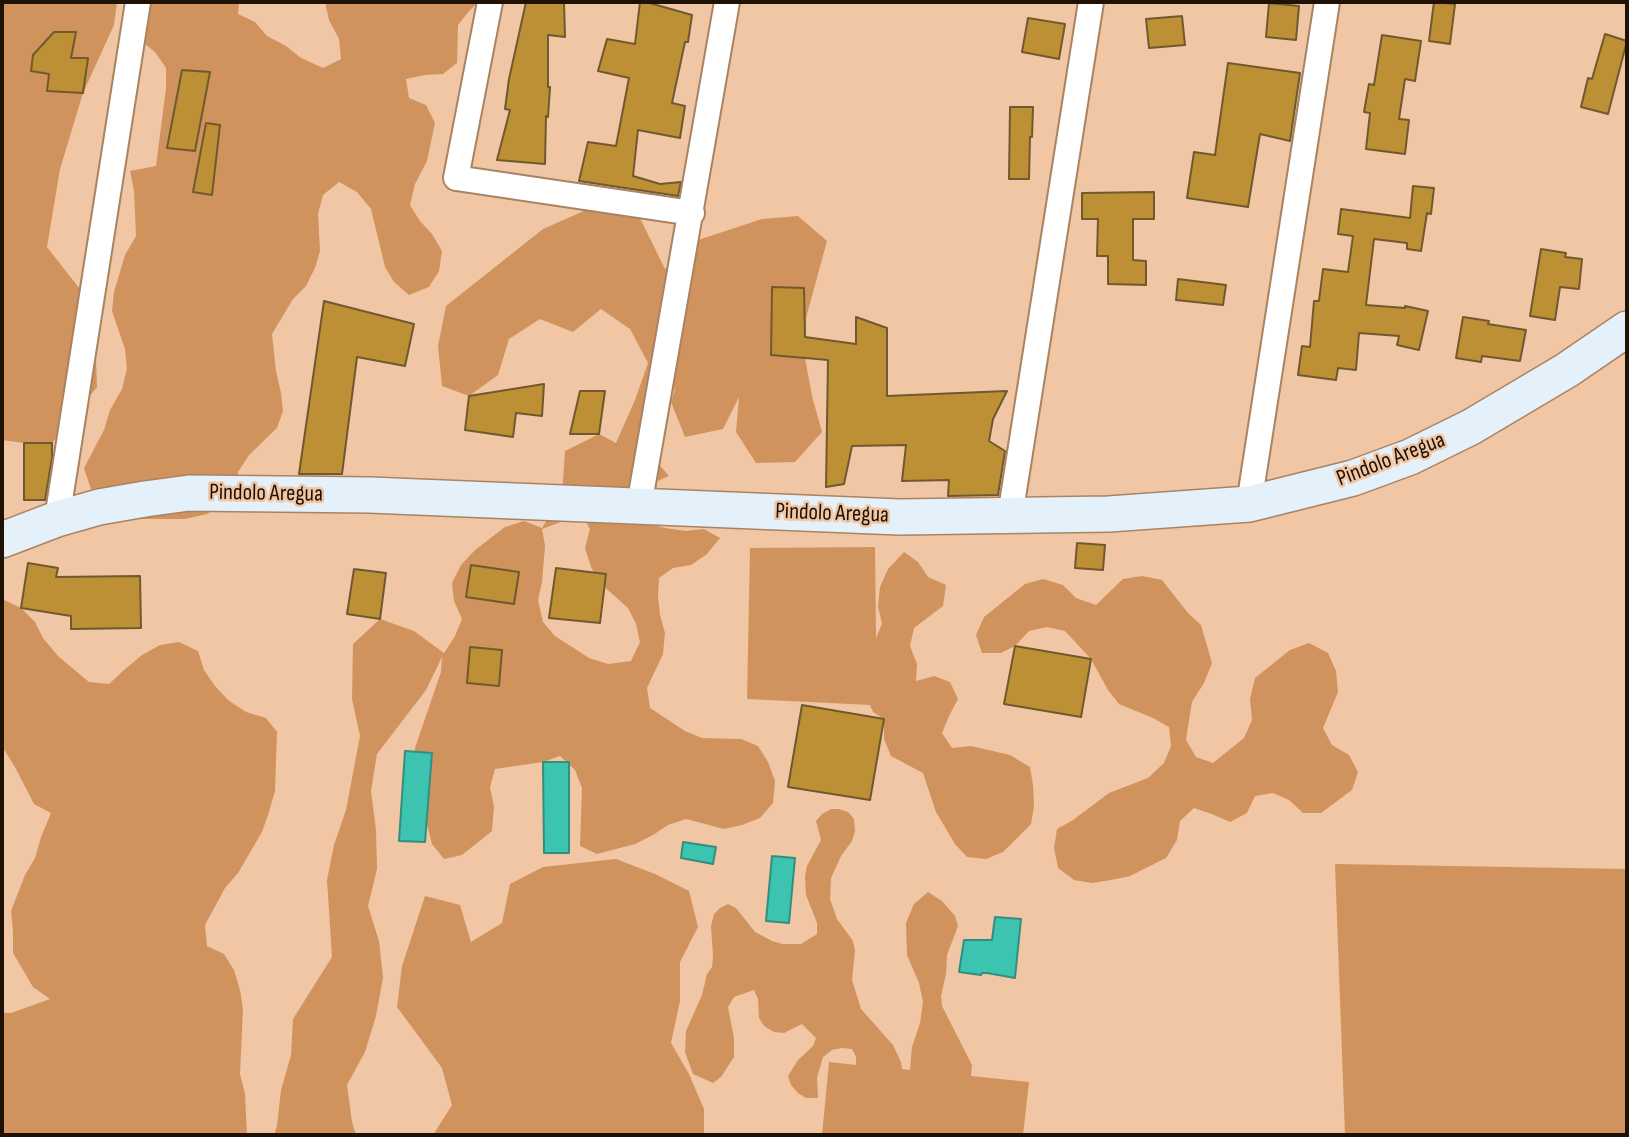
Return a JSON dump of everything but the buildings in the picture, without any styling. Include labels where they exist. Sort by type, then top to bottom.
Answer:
[{"type":"main road","name":"Pindolo Aregua","points":[[2,540],[57,519],[99,507],[189,493],[370,495],[899,517],[1109,514],[1249,504],[1353,478],[1410,457],[1483,420],[1567,370],[1627,330]]},
{"type":"street","points":[[57,519],[138,2]]},
{"type":"street","points":[[490,2],[456,178],[692,213]]},
{"type":"street","points":[[639,506],[727,2]]},
{"type":"street","points":[[1010,516],[1091,2]]},
{"type":"street","points":[[1249,504],[1327,2]]},
{"type":"shaded area","points":[[2,2],[117,2],[114,25],[83,93],[60,169],[47,247],[94,307],[97,387],[52,443],[2,440]]},
{"type":"shaded area","points":[[142,2],[239,2],[238,14],[255,22],[267,36],[301,58],[323,68],[341,59],[339,39],[329,20],[325,2],[479,2],[458,25],[457,63],[443,74],[406,79],[409,98],[426,105],[435,123],[427,161],[415,184],[410,205],[442,251],[439,271],[429,287],[409,295],[394,282],[385,267],[371,209],[357,192],[339,182],[323,195],[318,214],[320,251],[315,268],[306,286],[293,299],[272,334],[283,411],[277,428],[249,455],[238,472],[235,491],[222,504],[207,514],[185,519],[142,519],[103,505],[91,489],[84,468],[122,389],[127,369],[125,349],[112,311],[114,292],[125,255],[136,236],[134,191],[130,171],[156,166],[166,88],[166,68],[155,52],[140,40]]},
{"type":"shaded area","points":[[631,200],[665,269],[692,242],[762,219],[798,216],[827,241],[806,318],[805,358],[822,432],[795,462],[756,463],[736,432],[739,397],[723,429],[685,437],[671,402],[676,386],[644,447],[669,476],[634,491],[627,518],[686,531],[704,529],[720,538],[707,554],[691,565],[673,568],[659,578],[660,615],[665,633],[663,654],[647,688],[650,708],[685,731],[702,738],[741,739],[758,746],[775,781],[773,803],[760,818],[742,825],[724,829],[686,819],[668,825],[635,844],[597,854],[580,846],[582,788],[575,770],[560,756],[543,762],[495,769],[490,787],[494,807],[492,831],[462,855],[444,859],[432,844],[414,767],[415,748],[441,672],[442,657],[426,690],[377,754],[371,791],[377,869],[368,906],[379,941],[383,978],[376,1016],[365,1052],[347,1085],[356,1135],[274,1135],[281,1090],[291,1055],[293,1019],[332,957],[327,880],[334,845],[346,810],[360,736],[352,699],[353,644],[380,619],[414,631],[444,653],[462,619],[454,601],[452,583],[461,565],[475,550],[505,527],[524,521],[542,528],[562,495],[565,451],[599,434],[616,443],[648,363],[630,329],[601,309],[573,332],[540,319],[509,339],[498,375],[469,396],[442,386],[438,346],[446,306],[543,229],[586,210]],"holes":[[[582,514],[590,529],[585,548],[591,567],[600,583],[628,608],[636,624],[640,642],[631,661],[608,664],[589,658],[555,636],[543,622],[538,600],[545,546],[542,529]]]},
{"type":"shaded area","points":[[875,547],[876,638],[882,624],[878,606],[880,587],[888,569],[904,552],[918,562],[928,577],[946,585],[943,606],[914,628],[910,646],[917,664],[916,681],[934,676],[950,682],[958,699],[942,733],[952,748],[971,746],[1010,755],[1030,767],[1034,806],[1031,824],[1003,852],[986,859],[967,857],[955,844],[936,812],[923,773],[891,756],[884,739],[884,719],[873,712],[870,705],[747,699],[750,548]]},
{"type":"shaded area","points":[[1142,576],[1162,580],[1201,625],[1212,663],[1192,702],[1186,740],[1196,757],[1213,763],[1244,738],[1252,720],[1250,699],[1255,678],[1290,650],[1309,643],[1328,653],[1336,671],[1338,692],[1323,728],[1332,745],[1349,755],[1358,772],[1352,790],[1321,813],[1303,813],[1289,800],[1273,793],[1255,796],[1247,813],[1230,822],[1194,808],[1180,821],[1177,840],[1166,858],[1130,876],[1092,883],[1074,880],[1058,868],[1054,848],[1057,829],[1109,793],[1148,778],[1164,763],[1171,746],[1169,727],[1119,704],[1091,659],[1065,631],[1047,627],[1029,631],[1015,646],[1001,653],[982,653],[976,635],[984,617],[1025,584],[1043,579],[1063,585],[1076,598],[1096,605],[1123,579]]},
{"type":"shaded area","points":[[2,599],[21,608],[35,622],[43,638],[58,656],[89,682],[109,684],[142,655],[160,645],[179,642],[198,651],[204,670],[228,700],[246,712],[266,718],[277,732],[275,791],[262,832],[238,873],[225,888],[205,925],[207,946],[224,954],[234,970],[240,990],[243,1009],[240,1074],[245,1094],[247,1135],[2,1135],[2,1013],[11,1013],[50,999],[33,987],[13,953],[11,911],[35,858],[51,813],[34,804],[2,746]]},
{"type":"shaded area","points":[[831,809],[848,812],[854,819],[852,841],[841,856],[831,878],[830,899],[837,919],[853,941],[855,951],[852,980],[861,1009],[893,1045],[902,1069],[910,1070],[912,1047],[923,1002],[919,983],[907,955],[906,923],[914,904],[928,892],[942,901],[955,916],[958,926],[947,955],[942,1006],[972,1065],[971,1076],[1029,1082],[1023,1135],[822,1135],[829,1062],[856,1065],[856,1057],[852,1049],[832,1050],[823,1057],[817,1078],[818,1098],[806,1098],[798,1093],[788,1076],[798,1060],[813,1046],[816,1038],[802,1024],[784,1033],[774,1032],[764,1026],[759,1018],[758,999],[754,990],[734,997],[728,1007],[734,1038],[734,1057],[721,1077],[713,1083],[693,1074],[685,1052],[686,1031],[712,967],[711,926],[714,914],[728,904],[736,908],[755,932],[782,944],[801,944],[817,934],[817,923],[806,895],[805,876],[807,866],[821,840],[816,821]]},
{"type":"shaded area","points":[[616,859],[689,891],[698,927],[680,962],[680,1001],[671,1043],[689,1074],[704,1109],[704,1135],[433,1135],[452,1105],[442,1068],[397,1007],[402,966],[425,896],[460,905],[471,942],[502,923],[510,884],[543,867]]},
{"type":"shaded area","points":[[1335,864],[1627,869],[1627,1135],[1345,1135]]},
{"type":"water","points":[[405,751],[432,753],[425,842],[399,841]]},
{"type":"water","points":[[543,762],[569,762],[569,853],[544,853]]},
{"type":"water","points":[[683,842],[716,847],[713,864],[681,858]]},
{"type":"water","points":[[772,856],[795,858],[789,923],[766,921]]},
{"type":"water","points":[[995,917],[1021,919],[1015,978],[959,972],[964,940],[992,940]]}]
